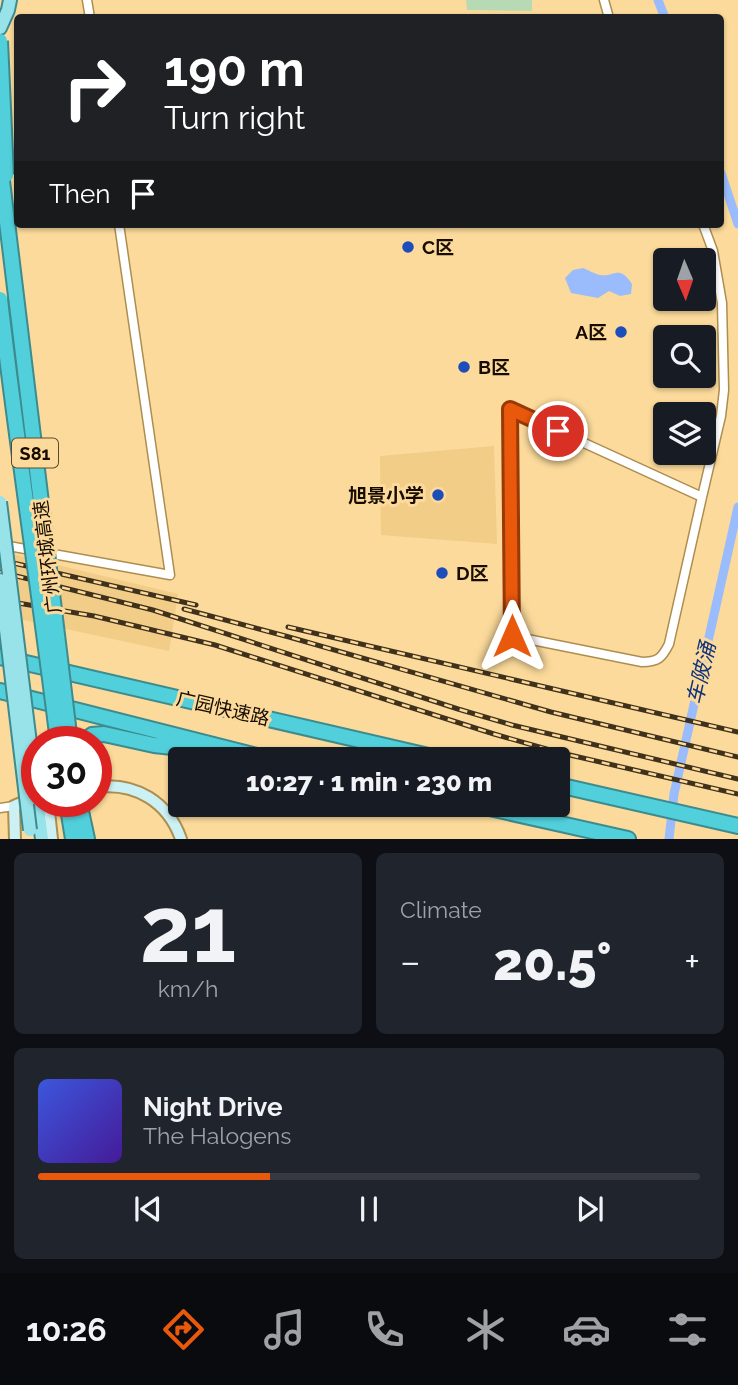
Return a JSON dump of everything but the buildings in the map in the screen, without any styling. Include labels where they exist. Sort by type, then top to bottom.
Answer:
[{"type":"highway","points":[[0,41],[7,215]]},
{"type":"highway","name":"广州环城高速","points":[[0,164],[68,726]]},
{"type":"highway","name":"广州环城高速","points":[[0,299],[18,454],[32,534],[56,726]]},
{"type":"highway","name":"广园快速路","points":[[0,657],[390,747]]},
{"type":"highway","name":"广园快速路","points":[[0,691],[222,747]]},
{"type":"highway","points":[[112,736],[173,747]]},
{"type":"highway","points":[[570,788],[738,826]]},
{"type":"highway","points":[[69,817],[73,839]]},
{"type":"highway","points":[[82,817],[86,839]]},
{"type":"highway","points":[[530,817],[628,839]]},
{"type":"main road","points":[[0,28],[10,0]]},
{"type":"main road","points":[[0,502],[28,726]]},
{"type":"main road","points":[[0,580],[36,834]]},
{"type":"street","points":[[0,544],[170,575],[120,228]]},
{"type":"street","points":[[702,497],[510,409],[512,636],[642,662],[656,662],[663,656],[669,644],[721,416],[724,390],[722,303],[713,251],[705,228]]},
{"type":"street","points":[[112,787],[147,796],[158,802],[168,812],[181,839]]},
{"type":"street","points":[[0,808],[21,802]]},
{"type":"street","points":[[14,806],[15,839]]},
{"type":"street","points":[[50,817],[52,839]]},
{"type":"shaded area","name":"旭景小学","points":[[494,446],[497,544],[381,535],[380,456]]},
{"type":"shaded area","points":[[0,551],[178,594],[169,651],[0,615]]},
{"type":"green space","points":[[466,0],[532,0],[532,11],[467,10]]},
{"type":"water","points":[[583,268],[600,275],[624,274],[632,284],[631,294],[620,296],[609,291],[598,298],[571,293],[565,278],[573,270]]},
{"type":"waterway","name":"车陂涌","points":[[658,0],[663,14]]},
{"type":"waterway","name":"车陂涌","points":[[724,182],[738,224]]},
{"type":"waterway","name":"车陂涌","points":[[669,839],[674,794],[738,507]]},
{"type":"railway","points":[[0,560],[196,605]]},
{"type":"railway","points":[[0,572],[153,610],[512,725],[738,779]]},
{"type":"railway","points":[[0,600],[94,616],[215,645],[557,752],[738,794]]},
{"type":"railway","points":[[184,609],[551,712],[738,757]]},
{"type":"railway","points":[[288,627],[738,732]]},
{"type":"place","name":"C区","points":[[408,247]]},
{"type":"place","name":"A区","points":[[621,332]]},
{"type":"place","name":"B区","points":[[464,367]]},
{"type":"place","name":"旭景小学","points":[[438,495]]},
{"type":"place","name":"D区","points":[[442,573]]},
{"type":"route","points":[[512,636],[510,409],[558,431]]}]
